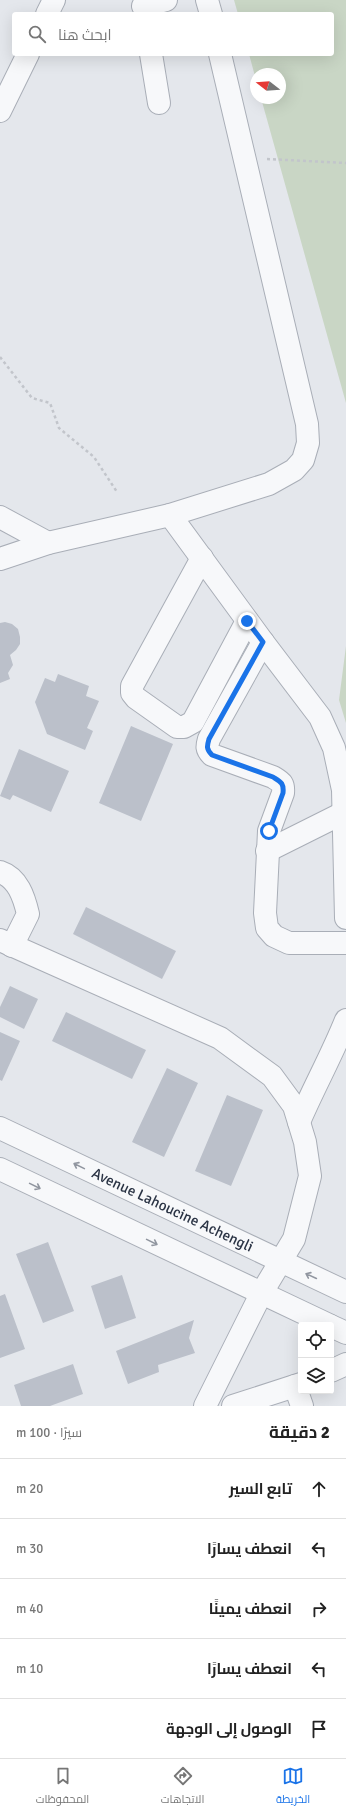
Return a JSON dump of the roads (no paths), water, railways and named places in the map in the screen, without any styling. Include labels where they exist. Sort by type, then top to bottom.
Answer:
[{"type":"street","points":[[48,12],[54,0]]},
{"type":"street","points":[[143,7],[166,0]]},
{"type":"street","points":[[207,0],[210,12]]},
{"type":"street","points":[[0,112],[27,56]]},
{"type":"street","points":[[151,56],[159,103]]},
{"type":"street","points":[[0,559],[48,543],[170,515],[269,484],[294,470],[303,460],[308,443],[307,424],[220,56]]},
{"type":"street","points":[[170,515],[247,621],[320,716],[334,748],[343,790],[346,918]]},
{"type":"street","points":[[0,517],[48,543]]},
{"type":"street","points":[[202,558],[132,686],[132,693],[136,698],[177,727],[184,727],[193,722],[247,621]]},
{"type":"street","points":[[263,642],[209,739],[207,746],[208,751],[212,755],[273,777],[282,782],[284,786],[283,793],[269,831],[265,913],[267,928],[274,936],[289,943],[346,943]]},
{"type":"street","points":[[267,851],[343,813]]},
{"type":"street","points":[[0,872],[6,874],[22,892],[28,914],[6,943],[220,1038],[272,1076],[294,1106],[305,1142],[310,1176],[294,1239],[261,1294],[205,1406]]},
{"type":"street","points":[[299,1122],[318,1079],[335,1047],[346,1020]]},
{"type":"street","name":"Avenue Lahoucine Achengli","points":[[0,1128],[346,1292]]},
{"type":"street","points":[[0,1169],[261,1294],[323,1322]]},
{"type":"street","points":[[334,1327],[346,1333]]},
{"type":"street","points":[[334,1370],[346,1364]]},
{"type":"street","points":[[233,1406],[298,1392]]}]
